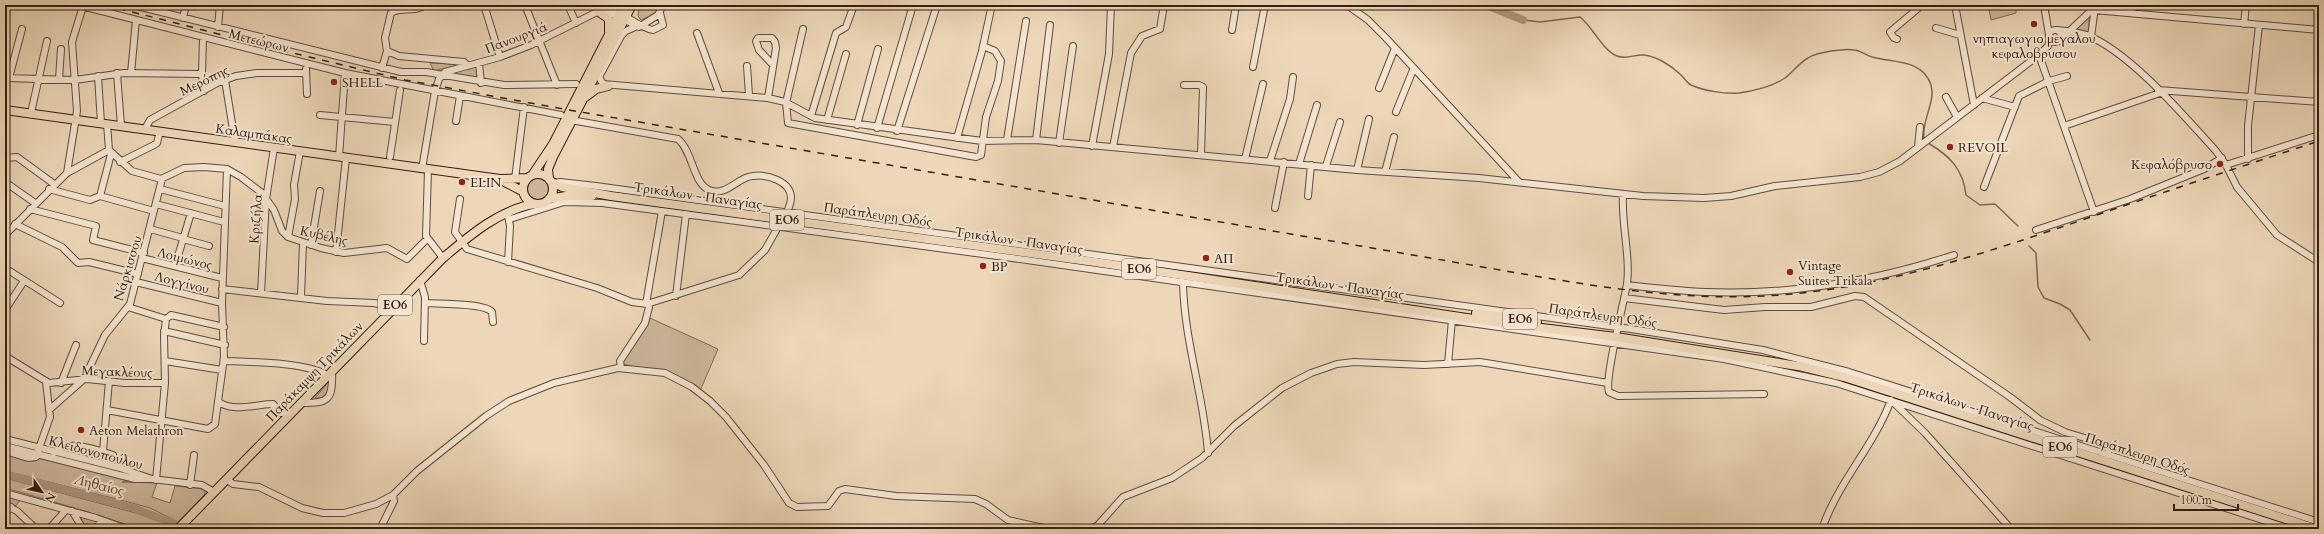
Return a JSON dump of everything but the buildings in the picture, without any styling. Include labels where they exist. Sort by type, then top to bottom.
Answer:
[{"type":"main road","points":[[597,12],[609,19],[609,32]]},
{"type":"main road","points":[[530,176],[551,148],[609,32],[628,16]]},
{"type":"main road","points":[[549,199],[553,191],[550,163],[580,101],[628,16]]},
{"type":"main road","points":[[580,101],[592,91],[608,86]]},
{"type":"main road","name":"Καλαμπάκας","points":[[5,110],[500,180],[530,176]]},
{"type":"main road","name":"ΕΟ6","points":[[522,192],[530,176],[542,174],[552,182]]},
{"type":"main road","name":"Καλαμπάκας","points":[[500,180],[522,192]]},
{"type":"main road","name":"Τρικάλων - Παναγίας","points":[[552,182],[569,189],[611,196],[964,244],[1008,254],[1183,279],[1233,282],[1423,310],[1474,313],[1616,335],[1755,354],[1844,377],[2317,527]]},
{"type":"main road","points":[[522,192],[526,200],[534,204]]},
{"type":"main road","name":"Παράκαμψη Τρικάλων","points":[[510,214],[522,192]]},
{"type":"main road","name":"Τρικάλων - Παναγίας","points":[[549,199],[611,196]]},
{"type":"main road","name":"ΕΟ6","points":[[534,204],[542,204],[549,199]]},
{"type":"main road","name":"Παράκαμψη Τρικάλων","points":[[178,529],[443,258],[463,241],[510,214],[534,204]]},
{"type":"main road","points":[[964,244],[969,252]]},
{"type":"main road","points":[[1183,279],[1190,268]]},
{"type":"main road","points":[[1228,273],[1233,282]]},
{"type":"street","points":[[133,5],[382,68],[408,73],[426,72],[510,86],[576,84]]},
{"type":"street","points":[[157,5],[159,12]]},
{"type":"street","points":[[183,18],[186,5]]},
{"type":"street","points":[[218,27],[220,5]]},
{"type":"street","points":[[390,5],[394,11]]},
{"type":"street","points":[[382,68],[387,51],[385,46],[389,16],[394,11],[417,9],[425,5]]},
{"type":"street","points":[[492,5],[483,7],[500,57]]},
{"type":"street","points":[[525,5],[541,41],[557,85]]},
{"type":"street","points":[[568,5],[576,23]]},
{"type":"street","points":[[608,6],[654,30],[661,28],[664,21],[660,13],[663,5]]},
{"type":"street","points":[[811,116],[836,33],[846,27],[854,5]]},
{"type":"street","points":[[877,128],[913,5]]},
{"type":"street","points":[[892,143],[937,5]]},
{"type":"street","points":[[1092,146],[1107,65],[1111,5]]},
{"type":"street","points":[[1113,147],[1131,53],[1142,36],[1160,29],[1164,5]]},
{"type":"street","points":[[1232,30],[1236,5]]},
{"type":"street","points":[[1254,67],[1265,5]]},
{"type":"street","points":[[1347,5],[1368,20],[1414,70],[1430,84],[1519,182]]},
{"type":"street","points":[[1897,39],[1894,38],[1890,32],[1922,5]]},
{"type":"street","points":[[1955,5],[1974,105]]},
{"type":"street","points":[[2040,54],[2048,46],[2050,37],[2044,5]]},
{"type":"street","points":[[2132,13],[2133,5]]},
{"type":"street","points":[[2244,24],[2246,5]]},
{"type":"street","points":[[67,172],[76,120],[72,42],[81,6]]},
{"type":"street","name":"Μετεώρων","points":[[81,6],[345,73],[561,115]]},
{"type":"street","name":"Πανουργιά","points":[[442,75],[446,72],[500,57],[541,41],[608,6]]},
{"type":"street","points":[[628,16],[627,30],[622,35],[600,75],[600,82],[608,86],[749,95],[786,103],[811,116],[827,120],[877,128],[982,141],[1036,140],[1245,158],[1357,170],[1519,182],[1623,195],[1717,197],[1775,186],[1860,177],[1890,167],[2058,41],[2095,8],[2132,13],[2319,30]]},
{"type":"street","points":[[2091,37],[2095,8]]},
{"type":"street","points":[[957,138],[983,46],[991,9]]},
{"type":"street","points":[[597,12],[628,16],[660,13]]},
{"type":"street","points":[[131,73],[136,20]]},
{"type":"street","points":[[1007,140],[1026,21]]},
{"type":"street","points":[[2047,22],[2061,36],[2058,41]]},
{"type":"street","points":[[1036,140],[1050,24]]},
{"type":"street","points":[[2248,159],[2251,97],[2259,25]]},
{"type":"street","points":[[1936,28],[1960,35]]},
{"type":"street","points":[[22,29],[7,78],[75,80],[117,73],[202,74]]},
{"type":"street","points":[[803,29],[786,103],[787,121],[790,124],[978,157],[981,155],[986,117],[998,81],[1001,61],[995,51],[983,46]]},
{"type":"street","points":[[2056,30],[2091,37],[2126,61],[2159,91],[2222,158],[2237,187],[2277,234],[2319,262]]},
{"type":"street","points":[[2050,37],[2056,30]]},
{"type":"street","points":[[697,33],[719,93]]},
{"type":"street","points":[[203,37],[202,74],[204,91]]},
{"type":"street","points":[[768,98],[773,65],[775,40],[770,37],[758,38],[756,41],[759,50],[773,65]]},
{"type":"street","points":[[2050,37],[2058,41]]},
{"type":"street","points":[[30,113],[47,41]]},
{"type":"street","points":[[1059,143],[1074,46]]},
{"type":"street","points":[[1379,88],[1395,48]]},
{"type":"street","points":[[59,79],[61,49]]},
{"type":"street","points":[[857,125],[878,49]]},
{"type":"street","points":[[387,51],[399,56],[464,62],[468,66]]},
{"type":"street","points":[[827,120],[846,54]]},
{"type":"street","points":[[2040,54],[2094,212]]},
{"type":"street","points":[[426,59],[426,72]]},
{"type":"street","points":[[307,63],[307,94]]},
{"type":"street","points":[[479,63],[481,82]]},
{"type":"street","points":[[747,66],[749,95]]},
{"type":"street","points":[[1396,112],[1414,70]]},
{"type":"street","points":[[117,73],[121,126]]},
{"type":"street","name":"Μερόπης","points":[[144,129],[150,120],[225,80],[251,73],[306,73]]},
{"type":"street","points":[[336,252],[343,158],[345,73]]},
{"type":"street","points":[[442,75],[434,91],[425,169],[427,239],[443,258]]},
{"type":"street","points":[[98,76],[104,124],[110,152],[100,196]]},
{"type":"street","points":[[1984,187],[2019,96],[2049,81],[2067,76]]},
{"type":"street","points":[[1270,161],[1290,99],[1293,77]]},
{"type":"street","points":[[225,80],[235,142]]},
{"type":"street","points":[[1245,158],[1263,84]]},
{"type":"street","points":[[1184,85],[1199,85],[1203,88],[1201,155]]},
{"type":"street","points":[[390,157],[400,90]]},
{"type":"street","points":[[2064,126],[2159,91],[2319,102]]},
{"type":"street","points":[[456,121],[460,96]]},
{"type":"street","points":[[1946,96],[1957,117]]},
{"type":"street","points":[[1982,98],[2015,107]]},
{"type":"street","points":[[1299,164],[1317,105]]},
{"type":"street","points":[[515,179],[524,107]]},
{"type":"street","points":[[320,115],[395,122]]},
{"type":"street","points":[[1357,170],[1369,119]]},
{"type":"street","points":[[571,120],[678,139],[689,154],[700,182],[709,190],[723,191],[753,176],[775,180],[787,186],[790,192],[791,199],[787,213]]},
{"type":"street","points":[[1326,166],[1340,122]]},
{"type":"street","points":[[1918,147],[1920,127]]},
{"type":"street","points":[[120,162],[154,145],[158,139],[160,131]]},
{"type":"street","points":[[2226,165],[2319,135]]},
{"type":"street","points":[[1385,172],[1394,137]]},
{"type":"street","name":"Κριζήλα","points":[[261,293],[266,199],[274,148]]},
{"type":"street","points":[[288,237],[295,199],[294,185],[300,151]]},
{"type":"street","points":[[5,235],[67,172],[110,152]]},
{"type":"street","points":[[110,152],[120,162],[134,172],[162,179]]},
{"type":"street","points":[[5,158],[8,159],[16,156],[51,187],[90,200],[100,196],[154,211]]},
{"type":"street","points":[[2036,230],[2094,212],[2196,173],[2222,158]]},
{"type":"street","points":[[1275,208],[1284,162]]},
{"type":"street","points":[[1308,196],[1311,165]]},
{"type":"street","name":"Κυβέλης","points":[[162,179],[184,168],[204,167],[227,169],[251,184],[266,199],[276,214],[282,231],[288,237],[311,246],[336,252],[354,253],[387,248],[407,259],[427,239]]},
{"type":"street","points":[[107,410],[211,428],[215,424],[225,345],[222,278],[224,206],[227,169]]},
{"type":"street","name":"Νάρκισσου","points":[[50,410],[84,379],[105,335],[128,307],[143,256],[162,179]]},
{"type":"street","points":[[5,182],[35,204]]},
{"type":"street","name":"Παράπλευρη Οδός","points":[[552,182],[596,186],[1228,273],[1616,335],[1798,358],[2108,455],[2317,527]]},
{"type":"street","points":[[160,189],[224,206]]},
{"type":"street","points":[[311,246],[320,191]]},
{"type":"street","points":[[1623,195],[1627,285],[1608,382],[1609,392],[1618,396],[1764,394]]},
{"type":"street","name":"Παράπλευρη Οδός","points":[[510,214],[557,204],[576,198],[778,227],[969,252],[1008,254]]},
{"type":"street","points":[[460,199],[455,230],[463,241],[473,250],[647,305],[739,276],[765,250],[778,227]]},
{"type":"street","points":[[156,204],[224,222]]},
{"type":"street","name":"Λοιμώνος","points":[[30,209],[96,226],[93,240],[175,266],[222,278]]},
{"type":"street","points":[[618,366],[645,323],[662,211]]},
{"type":"street","points":[[175,266],[190,213]]},
{"type":"street","points":[[508,262],[510,214]]},
{"type":"street","points":[[676,296],[686,214]]},
{"type":"street","points":[[16,224],[62,247],[78,263],[88,262],[138,274]]},
{"type":"street","points":[[150,229],[209,246]]},
{"type":"street","points":[[300,297],[303,243]]},
{"type":"street","points":[[1627,285],[1707,292],[1784,289],[1861,279],[1954,255]]},
{"type":"street","points":[[5,268],[60,303]]},
{"type":"street","points":[[1183,279],[1189,342],[1205,418],[1208,453]]},
{"type":"street","name":"Παράπλευρη Οδός","points":[[1183,279],[1452,320],[1616,335],[1763,366],[1836,383],[2291,529]]},
{"type":"street","points":[[420,280],[424,290],[425,303],[424,341]]},
{"type":"street","points":[[5,310],[24,281]]},
{"type":"street","name":"Λογγίνου","points":[[136,282],[222,303]]},
{"type":"street","points":[[222,289],[327,301],[374,302],[393,308]]},
{"type":"street","points":[[1624,298],[1724,310],[1773,307],[1800,308],[1855,296],[1864,297],[2005,393],[2040,420],[2065,432],[2111,446],[2108,455]]},
{"type":"street","points":[[425,303],[467,305],[489,309],[492,312],[493,322]]},
{"type":"street","points":[[128,307],[166,319]]},
{"type":"street","points":[[154,479],[162,420],[165,383],[164,331],[166,319],[171,314],[224,327]]},
{"type":"street","points":[[1448,364],[1452,320]]},
{"type":"street","points":[[164,331],[225,345]]},
{"type":"street","points":[[61,383],[76,345]]},
{"type":"street","name":"Μεγακλέους","points":[[5,356],[46,382],[61,383],[84,379],[165,383]]},
{"type":"street","points":[[165,361],[222,370]]},
{"type":"street","points":[[224,361],[299,366],[329,373],[333,389],[328,397],[320,403],[300,403]]},
{"type":"street","points":[[1091,529],[1100,524],[1123,497],[1176,476],[1208,453],[1234,426],[1282,388],[1311,373],[1346,362],[1448,364],[1469,362],[1500,364],[1608,382]]},
{"type":"street","points":[[226,479],[233,484],[259,487],[302,508],[323,513],[338,513],[376,504],[393,495],[413,474],[486,416],[509,401],[554,383],[618,366],[665,372],[683,381],[705,397],[732,424],[764,465],[787,500],[796,507],[828,506],[839,491],[844,490],[896,496],[964,498],[984,502],[1008,520],[1048,529]]},
{"type":"street","points":[[103,451],[109,381]]},
{"type":"street","points":[[5,451],[31,458],[39,451],[50,418],[46,382]]},
{"type":"street","points":[[1822,529],[1833,499],[1883,417],[1891,400],[1925,433],[1967,482],[2011,529]]},
{"type":"street","points":[[218,401],[222,405],[230,406],[273,404],[277,406],[282,413],[291,413]]},
{"type":"street","name":"Κλειδονοπούλου","points":[[5,439],[39,451],[130,471],[154,479],[205,486],[214,492]]},
{"type":"street","name":"Κλειδονοπούλου","points":[[5,446],[39,451]]},
{"type":"street","points":[[54,455],[74,446],[103,451],[113,455]]},
{"type":"street","points":[[190,485],[194,455]]},
{"type":"street","points":[[5,493],[127,529]]},
{"type":"street","points":[[380,529],[394,501],[393,495]]},
{"type":"street","points":[[5,514],[8,506],[36,529]]},
{"type":"street","points":[[48,529],[69,511]]},
{"type":"street","points":[[69,511],[83,529]]},
{"type":"street","points":[[96,529],[101,521]]},
{"type":"shaded area","points":[[639,5],[662,5],[655,14],[641,20],[638,16]]},
{"type":"shaded area","points":[[1988,5],[2016,5],[2016,13],[1991,20]]},
{"type":"shaded area","points":[[2089,16],[2089,32],[2073,29]]},
{"type":"shaded area","points":[[430,63],[458,64],[458,65],[434,71]]},
{"type":"shaded area","points":[[478,66],[480,80],[452,74],[454,72]]},
{"type":"shaded area","points":[[538,178],[546,181],[549,189],[546,197],[538,200],[530,197],[527,189],[530,181]]},
{"type":"shaded area","points":[[650,318],[718,349],[700,391],[678,377],[623,364],[622,361]]},
{"type":"shaded area","points":[[331,379],[330,389],[322,398],[315,398]]},
{"type":"shaded area","points":[[5,453],[34,461],[39,457],[133,481],[122,482],[157,483],[152,497],[170,503],[175,486],[205,489],[205,494],[178,522],[150,508],[5,471]]},
{"type":"shaded area","points":[[5,478],[136,513],[173,526],[171,529],[140,529],[85,511],[5,488]]},
{"type":"shaded area","points":[[5,496],[20,500],[16,506],[5,502]]},
{"type":"shaded area","points":[[80,517],[97,521],[97,523],[91,529],[86,529]]},
{"type":"waterway","points":[[1486,5],[1523,20]]},
{"type":"waterway","points":[[1523,20],[1540,22],[1580,17],[1585,21],[1602,44],[1617,56],[1627,57],[1644,55],[1654,57],[1673,68],[1691,85],[1702,89],[1721,92],[1739,93],[1769,86],[1785,78],[1808,58],[1831,51],[1855,50],[1872,57],[1914,66],[1921,70],[1927,77],[1932,91],[1932,98],[1925,125],[1924,139]]},
{"type":"waterway","points":[[1928,143],[1943,153],[1954,164],[1962,178],[1966,195],[1980,205],[1995,204],[2018,226]]},
{"type":"waterway","points":[[2029,246],[2036,253],[2038,287],[2044,298],[2060,304],[2070,310],[2090,340]]},
{"type":"waterway","name":"Ληθαίος","points":[[5,474],[134,508],[187,529]]},
{"type":"railway","points":[[105,5],[405,80],[569,110],[1535,276],[1621,289],[1678,295],[1736,297],[1765,296],[1849,286],[1890,278],[1931,268],[2011,244],[2319,141]]},
{"type":"place","name":"νηπιαγωγιο μεγαλου κεφαλοβρυσου","points":[[2034,24]]},
{"type":"place","name":"SHELL","points":[[334,82]]},
{"type":"place","name":"REVOIL","points":[[1950,147]]},
{"type":"place","name":"Κεφαλόβρυσο","points":[[2220,164]]},
{"type":"place","name":"ELIN","points":[[462,182]]},
{"type":"place","name":"ΑΠ","points":[[1206,258]]},
{"type":"place","name":"BP","points":[[983,266]]},
{"type":"place","name":"Vintage Suites Trikala","points":[[1790,272]]},
{"type":"place","name":"Aeton Melathron","points":[[81,430]]}]
